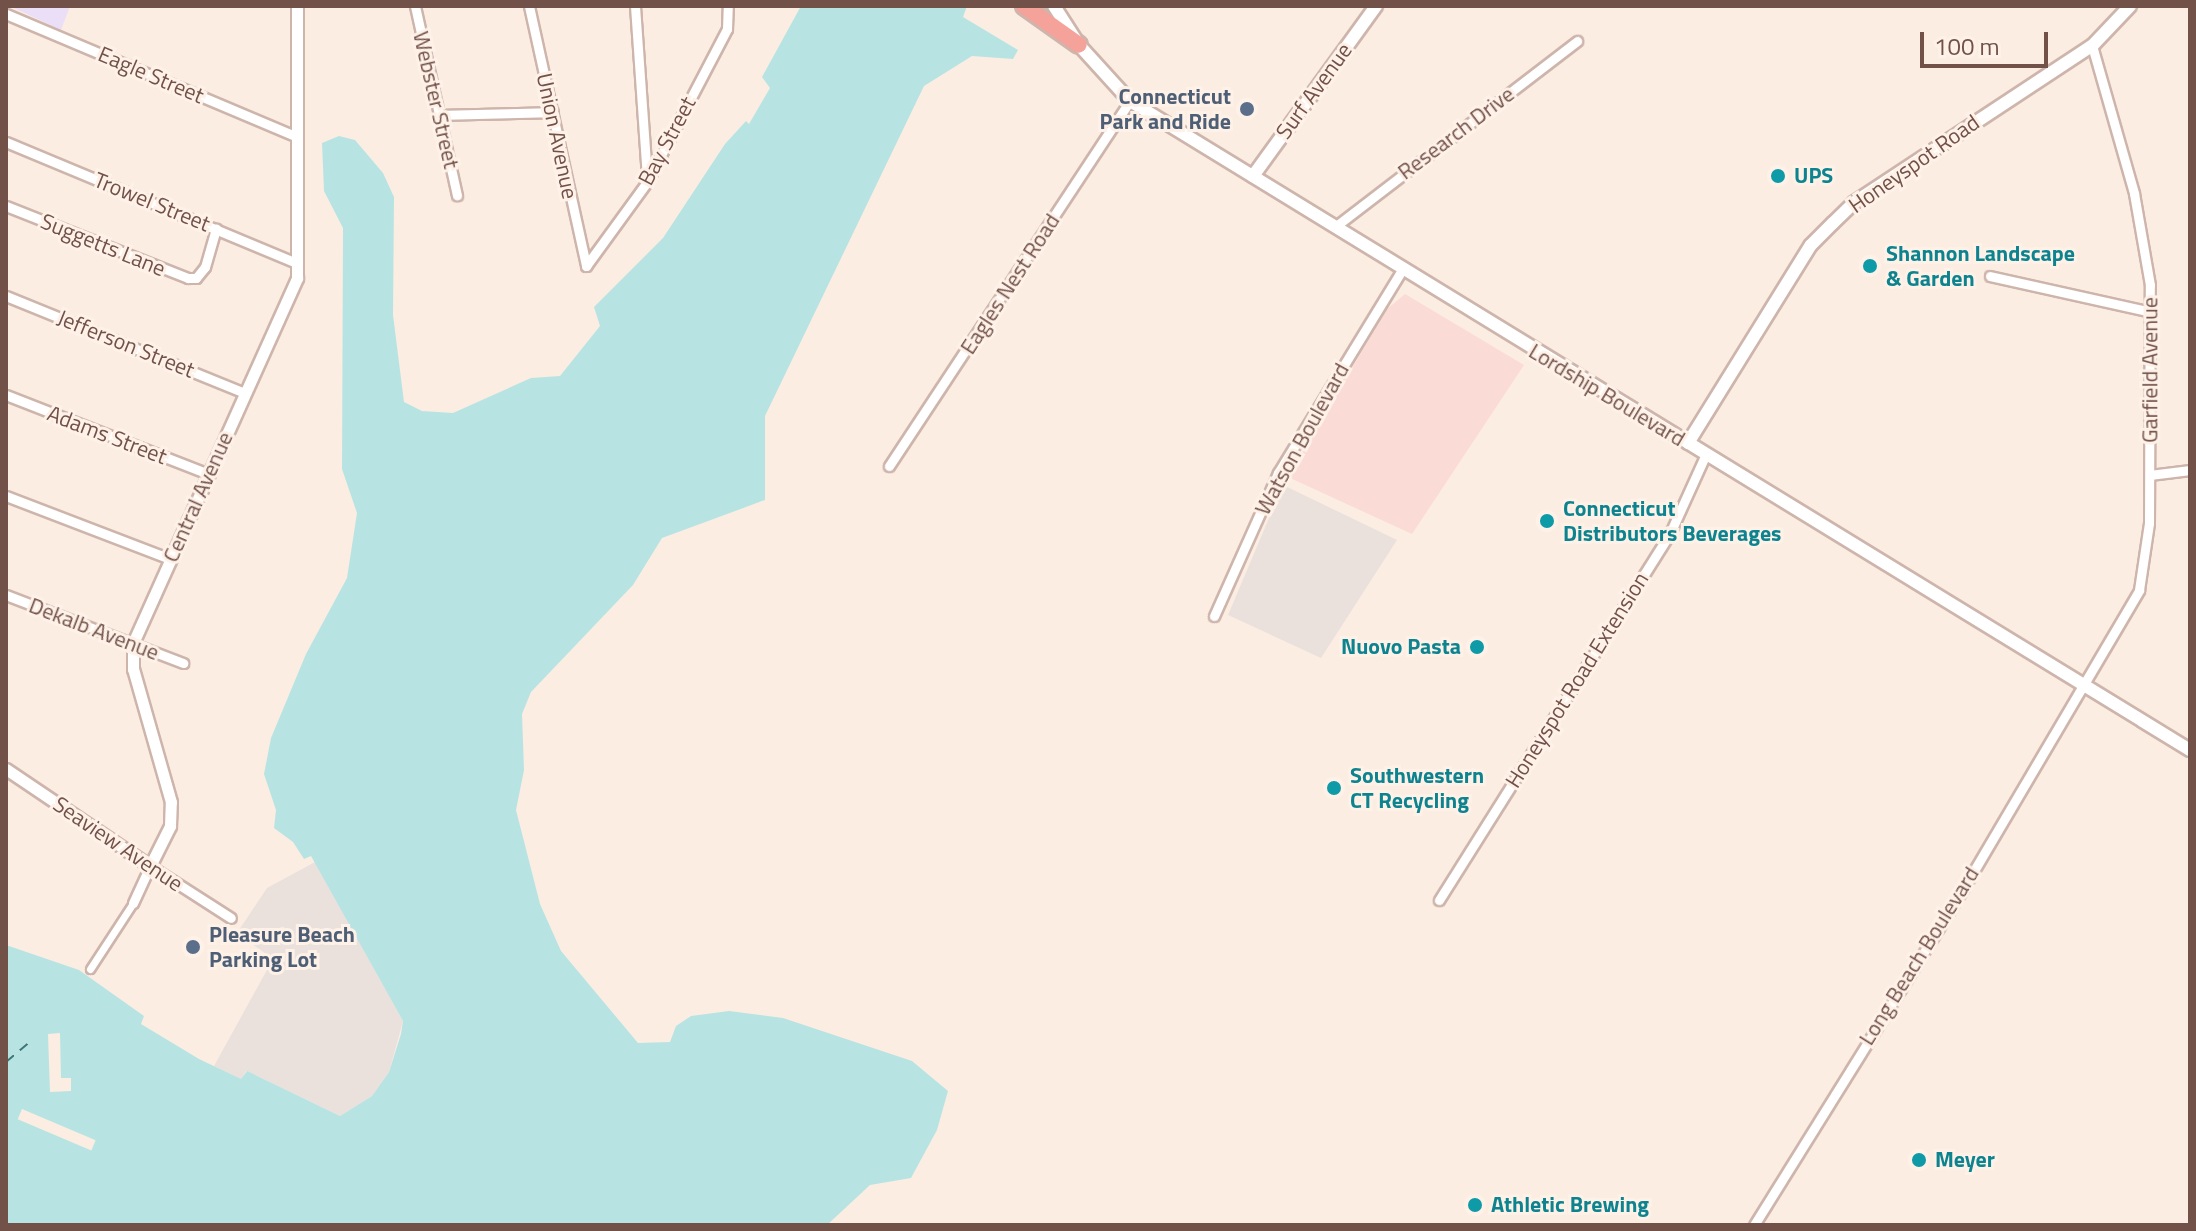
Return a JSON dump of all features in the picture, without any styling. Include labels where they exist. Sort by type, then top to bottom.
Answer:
[{"type":"highway","points":[[1024,6],[1079,45]]},
{"type":"main road","name":"Lordship Boulevard","points":[[1054,6],[1079,45],[1130,101],[2190,750]]},
{"type":"main road","name":"Surf Avenue","points":[[1253,176],[1376,6]]},
{"type":"main road","name":"Honeyspot Road","points":[[1688,443],[1811,245],[1833,223],[1855,202],[2092,46],[2130,6]]},
{"type":"street","name":"Central Avenue","points":[[90,969],[133,903],[170,826],[171,802],[133,669],[133,643],[297,278],[297,6]]},
{"type":"street","name":"Webster Street","points":[[415,6],[442,115],[457,195]]},
{"type":"street","name":"Union Avenue","points":[[529,6],[586,266]]},
{"type":"street","points":[[635,6],[647,182]]},
{"type":"street","name":"Bay Street","points":[[586,266],[647,182],[727,29],[728,6]]},
{"type":"street","name":"Eagle Street","points":[[7,10],[297,137]]},
{"type":"street","name":"Research Drive","points":[[1336,226],[1577,41]]},
{"type":"street","name":"Garfield Avenue","points":[[2083,686],[2139,590],[2149,539],[2150,475],[2151,312],[2147,253],[2134,193],[2092,46]]},
{"type":"street","name":"Eagles Nest Road","points":[[889,466],[1130,101]]},
{"type":"street","points":[[442,115],[553,112]]},
{"type":"street","name":"Trowel Street","points":[[6,142],[297,263]]},
{"type":"street","name":"Suggetts Lane","points":[[6,206],[188,278],[196,278],[205,267],[216,229]]},
{"type":"street","name":"Watson Boulevard","points":[[1214,616],[1278,473],[1403,268]]},
{"type":"street","points":[[1990,276],[2151,312]]},
{"type":"street","name":"Jefferson Street","points":[[6,296],[245,393]]},
{"type":"street","name":"Adams Street","points":[[6,395],[209,474]]},
{"type":"street","name":"Honeyspot Road Extension","points":[[1439,900],[1671,531],[1706,454]]},
{"type":"street","points":[[2150,475],[2190,470]]},
{"type":"street","points":[[6,496],[170,559]]},
{"type":"street","name":"Dekalb Avenue","points":[[6,595],[183,663]]},
{"type":"street","name":"Long Beach Boulevard","points":[[1754,1225],[2083,686]]},
{"type":"street","name":"Seaview Avenue","points":[[6,769],[231,918]]},
{"type":"shaded area","points":[[14,6],[70,6],[61,30],[14,8]]},
{"type":"shaded area","points":[[1405,294],[1524,365],[1412,534],[1288,477],[1387,309]]},
{"type":"shaded area","points":[[1283,485],[1397,540],[1321,658],[1228,615]]},
{"type":"shaded area","points":[[315,862],[403,1021],[389,1072],[372,1096],[340,1116],[246,1071],[241,1080],[214,1066],[273,959],[237,933],[267,888]]},
{"type":"water","points":[[801,6],[967,6],[963,17],[1018,50],[1013,59],[972,56],[924,86],[765,416],[765,500],[662,538],[633,585],[531,692],[522,714],[524,770],[516,810],[540,904],[561,951],[638,1043],[670,1042],[676,1026],[691,1016],[729,1011],[783,1018],[912,1061],[948,1091],[937,1130],[911,1178],[870,1185],[827,1225],[6,1225],[6,945],[79,970],[144,1016],[141,1024],[199,1059],[241,1079],[247,1071],[340,1116],[372,1096],[389,1072],[401,1034],[403,1021],[311,856],[304,859],[293,842],[274,828],[276,810],[264,774],[271,738],[306,654],[347,578],[357,513],[342,469],[343,228],[324,191],[322,143],[339,136],[355,140],[383,173],[394,197],[393,315],[404,402],[422,411],[453,413],[531,378],[560,376],[600,326],[594,307],[663,238],[725,144],[746,121],[749,124],[770,88],[762,77]]},
{"type":"pier","points":[[60,1033],[61,1078],[71,1078],[71,1091],[50,1092],[48,1034]]},
{"type":"pier","points":[[22,1109],[96,1140],[91,1150],[18,1119]]},
{"type":"ferry route","points":[[6,1062],[30,1042]]},
{"type":"place","name":"Connecticut Park and Ride","points":[[1247,109]]},
{"type":"place","name":"UPS","points":[[1778,176]]},
{"type":"place","name":"Shannon Landscape & Garden","points":[[1870,266]]},
{"type":"place","name":"Connecticut Distributors Beverages","points":[[1547,521]]},
{"type":"place","name":"Nuovo Pasta","points":[[1477,647]]},
{"type":"place","name":"Southwestern CT Recycling","points":[[1334,788]]},
{"type":"place","name":"Pleasure Beach Parking Lot","points":[[193,947]]},
{"type":"place","name":"Meyer","points":[[1919,1160]]},
{"type":"place","name":"Athletic Brewing","points":[[1475,1205]]}]
